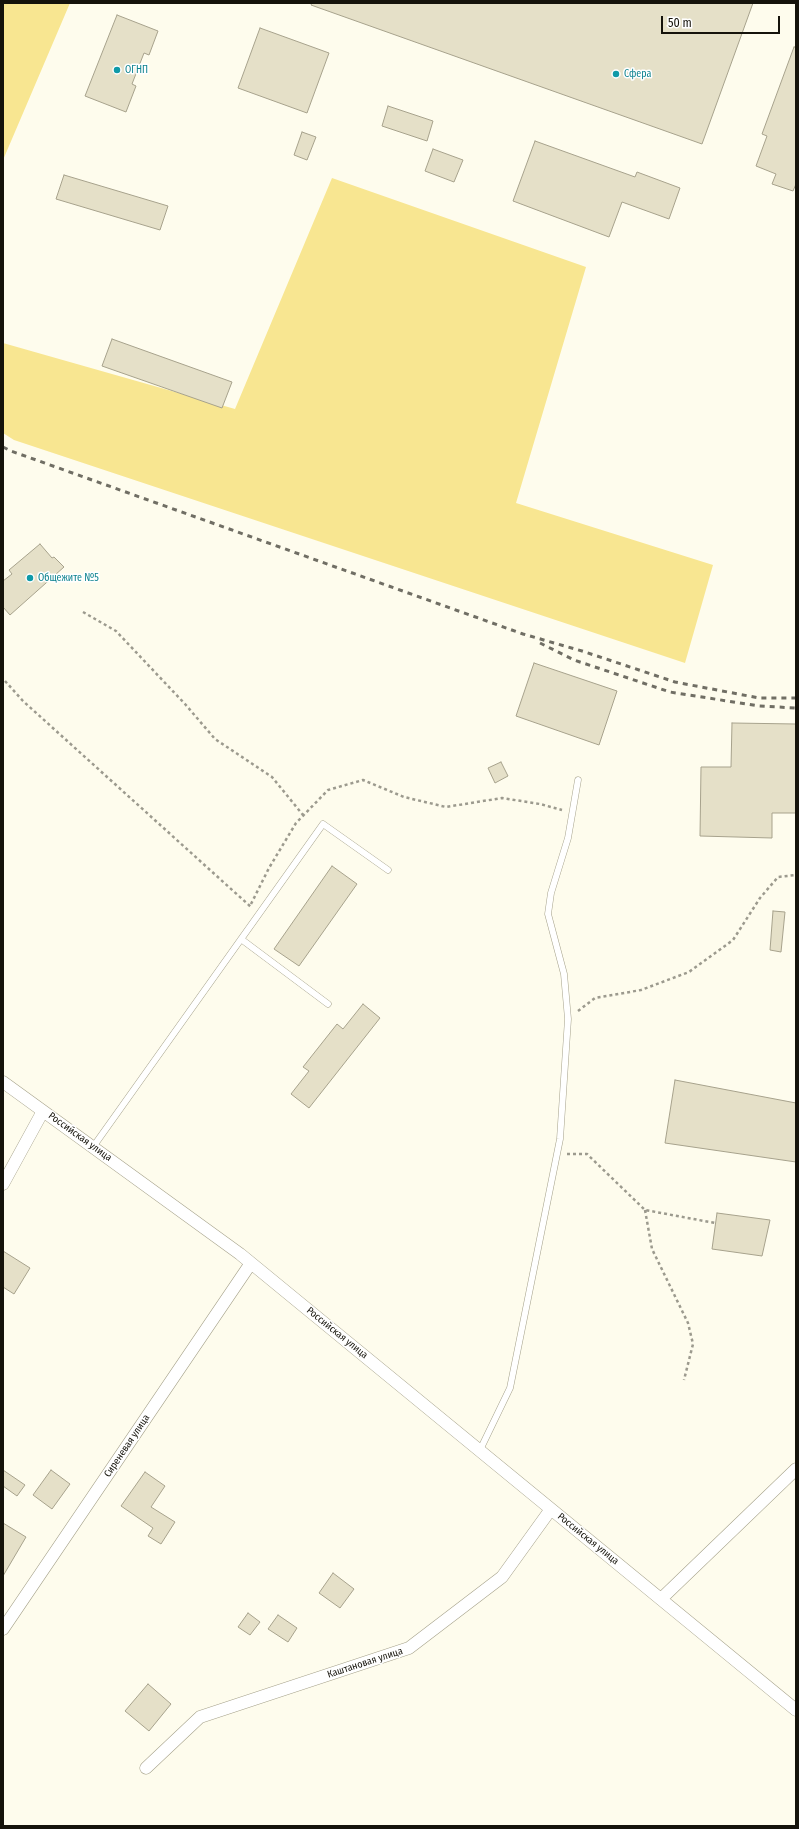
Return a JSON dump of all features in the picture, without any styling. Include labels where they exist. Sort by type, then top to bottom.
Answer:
[{"type":"street","name":"Российская улица","points":[[4,1085],[43,1111],[252,1263],[796,1710]]},
{"type":"street","points":[[3,1184],[43,1111]]},
{"type":"street","name":"Сиреневая улица","points":[[3,1629],[252,1263]]},
{"type":"street","points":[[661,1599],[796,1468]]},
{"type":"street","name":"Каштановая улица","points":[[146,1768],[200,1717],[409,1648],[502,1577],[551,1509]]},
{"type":"lane","points":[[480,1450],[510,1388],[560,1139],[568,1019],[564,974],[548,914],[551,893],[568,838],[578,780]]},
{"type":"lane","points":[[93,1147],[323,824],[388,870]]},
{"type":"lane","points":[[241,939],[328,1004]]},
{"type":"path","points":[[83,612],[116,631],[185,704],[215,739],[272,776],[303,815]]},
{"type":"path","points":[[5,681],[23,701],[259,915]]},
{"type":"path","points":[[250,906],[269,868],[296,823],[328,790],[363,780],[404,797],[446,807],[502,798],[540,804],[572,813]]},
{"type":"path","points":[[568,1019],[595,998],[641,990],[689,972],[733,940],[760,898],[778,876],[796,875]]},
{"type":"path","points":[[557,1154],[587,1154],[645,1210],[715,1222]]},
{"type":"path","points":[[645,1210],[652,1249],[688,1323],[693,1344],[684,1380]]},
{"type":"shaded area","points":[[3,3],[70,3],[3,160]]},
{"type":"shaded area","points":[[332,178],[586,267],[516,503],[713,565],[685,663],[14,440],[3,433],[3,343],[235,409]]},
{"type":"building","name":"Сфера","points":[[312,3],[753,3],[702,144],[311,5]]},
{"type":"building","name":"ОГНП","points":[[117,15],[158,31],[149,55],[144,53],[132,84],[136,86],[126,112],[85,96]]},
{"type":"building","points":[[260,28],[329,53],[307,113],[238,88]]},
{"type":"building","points":[[794,47],[796,47],[796,184],[793,191],[772,184],[776,174],[756,166],[767,136],[762,134]]},
{"type":"building","points":[[388,106],[433,121],[427,141],[382,126]]},
{"type":"building","points":[[302,132],[316,137],[307,160],[294,155]]},
{"type":"building","points":[[535,141],[635,177],[637,172],[680,188],[669,219],[622,202],[609,237],[513,201]]},
{"type":"building","points":[[433,149],[463,160],[454,182],[425,171]]},
{"type":"building","points":[[64,175],[168,206],[160,230],[56,199]]},
{"type":"building","points":[[112,339],[232,382],[222,408],[102,366]]},
{"type":"building","name":"Общежите №5","points":[[40,544],[52,558],[54,557],[64,567],[10,615],[3,607],[3,581],[12,574],[9,570]]},
{"type":"building","points":[[534,663],[617,691],[599,745],[516,716]]},
{"type":"building","points":[[732,723],[796,724],[796,813],[772,813],[772,838],[700,836],[701,767],[731,767]]},
{"type":"building","points":[[501,762],[508,776],[495,783],[488,768]]},
{"type":"building","points":[[332,866],[357,884],[299,966],[274,949]]},
{"type":"building","points":[[773,911],[785,912],[781,952],[770,950]]},
{"type":"building","points":[[363,1004],[380,1018],[309,1108],[291,1094],[309,1071],[303,1067],[337,1024],[343,1029]]},
{"type":"building","points":[[675,1080],[796,1103],[796,1162],[665,1143]]},
{"type":"building","points":[[717,1213],[770,1220],[762,1256],[712,1249]]},
{"type":"building","points":[[3,1251],[30,1268],[14,1294],[3,1287]]},
{"type":"building","points":[[3,1470],[25,1485],[17,1496],[3,1486]]},
{"type":"building","points":[[51,1470],[70,1484],[52,1509],[33,1495]]},
{"type":"building","points":[[145,1472],[165,1486],[151,1507],[175,1522],[161,1544],[148,1536],[153,1528],[121,1506]]},
{"type":"building","points":[[3,1523],[26,1537],[3,1576]]},
{"type":"building","points":[[333,1573],[354,1589],[340,1608],[319,1593]]},
{"type":"building","points":[[248,1613],[260,1622],[250,1635],[238,1627]]},
{"type":"building","points":[[278,1615],[297,1628],[288,1642],[268,1629]]},
{"type":"building","points":[[148,1684],[171,1704],[149,1731],[125,1711]]},
{"type":"railway","points":[[3,447],[523,634],[582,651],[675,682],[759,698],[796,698]]},
{"type":"railway","points":[[540,643],[574,660],[670,692],[759,706],[796,708]]},
{"type":"place","name":"ОГНП","points":[[117,70]]},
{"type":"place","name":"Сфера","points":[[616,74]]},
{"type":"place","name":"Общежите №5","points":[[30,578]]}]
